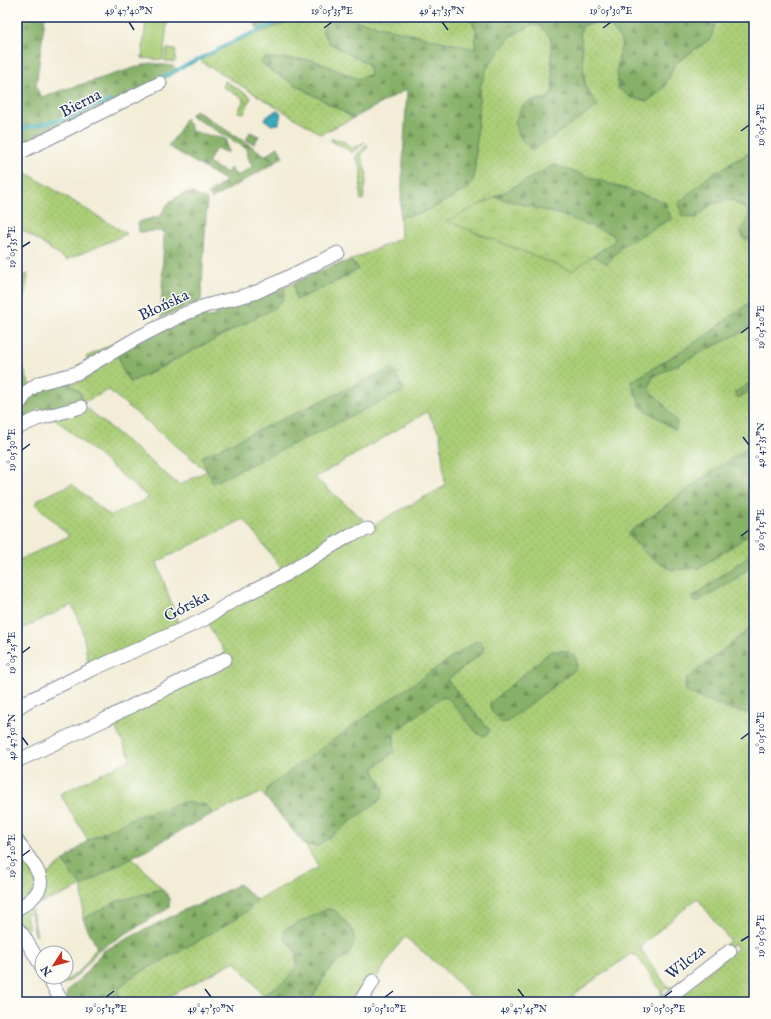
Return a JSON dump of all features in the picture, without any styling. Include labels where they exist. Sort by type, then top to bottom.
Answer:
[{"type":"street","name":"Bierna","points":[[17,154],[160,83]]},
{"type":"street","name":"Błońska","points":[[17,408],[28,391],[39,383],[77,373],[137,338],[184,314],[205,306],[247,296],[338,253]]},
{"type":"street","points":[[17,428],[37,419],[81,407]]},
{"type":"street","name":"Górska","points":[[17,708],[26,702],[91,670],[203,620],[233,601],[281,577],[350,535],[368,529]]},
{"type":"street","points":[[17,761],[106,719],[225,659]]},
{"type":"street","points":[[17,841],[38,872],[41,879],[41,885],[36,895],[28,903],[17,909]]},
{"type":"street","points":[[17,928],[24,936],[34,953]]},
{"type":"street","name":"Wilcza","points":[[664,1002],[730,951]]},
{"type":"street","points":[[360,1002],[373,981]]},
{"type":"street","points":[[52,985],[62,1002]]},
{"type":"green space","points":[[17,17],[45,17],[36,87],[41,97],[150,63],[173,66],[179,71],[17,152]]},
{"type":"green space","points":[[251,17],[272,17],[256,26]]},
{"type":"green space","points":[[272,17],[300,17],[260,33],[256,26]]},
{"type":"green space","points":[[300,17],[328,17],[329,43],[368,64],[371,74],[358,79],[313,60],[264,58],[273,72],[354,118],[321,134],[201,60],[239,40]]},
{"type":"green space","points":[[328,17],[351,17],[353,20],[475,49],[476,30],[472,21],[464,17],[713,17],[715,25],[711,38],[675,64],[664,88],[648,101],[631,98],[618,88],[617,69],[622,42],[614,30],[607,24],[602,23],[583,25],[580,31],[585,86],[598,106],[532,151],[520,138],[515,122],[523,106],[529,102],[547,99],[553,91],[551,38],[541,26],[532,25],[511,36],[488,66],[480,87],[474,179],[469,188],[437,206],[419,214],[400,217],[407,89],[354,118],[273,72],[260,62],[264,58],[313,60],[358,79],[370,74],[368,64],[329,43],[322,31],[329,19]]},
{"type":"green space","points":[[351,17],[464,17],[472,21],[476,30],[475,50],[353,20]]},
{"type":"green space","points":[[713,17],[749,17],[754,27],[754,150],[708,177],[712,204],[731,200],[748,210],[749,219],[744,239],[754,239],[754,299],[707,335],[631,382],[641,407],[676,430],[662,402],[648,388],[653,377],[744,331],[754,324],[754,380],[735,393],[738,397],[754,388],[754,444],[710,473],[627,534],[736,544],[754,529],[754,552],[691,598],[696,603],[738,577],[754,564],[754,625],[687,680],[729,709],[754,714],[754,1002],[671,1002],[738,948],[734,944],[700,970],[695,969],[730,941],[697,898],[641,946],[642,951],[667,986],[673,987],[688,975],[689,979],[669,990],[667,987],[662,991],[664,995],[659,1002],[653,1002],[661,996],[661,991],[637,956],[631,954],[573,995],[577,1002],[477,1002],[441,967],[405,937],[394,950],[378,976],[370,978],[356,1002],[310,1002],[326,974],[334,964],[348,956],[352,930],[335,911],[327,909],[284,938],[297,953],[297,966],[285,981],[263,995],[235,961],[159,1002],[121,1002],[118,991],[130,978],[205,937],[248,911],[257,900],[319,867],[305,845],[318,846],[384,789],[373,769],[394,752],[394,733],[441,697],[448,697],[478,734],[489,729],[447,680],[482,653],[268,787],[265,797],[261,793],[212,814],[207,805],[119,825],[88,840],[60,794],[131,759],[111,719],[224,654],[224,651],[210,628],[208,619],[371,526],[445,486],[440,434],[427,412],[315,478],[365,521],[362,525],[284,572],[244,519],[157,562],[178,623],[177,630],[89,668],[82,628],[72,605],[17,631],[17,561],[69,536],[35,504],[39,499],[72,484],[110,516],[149,498],[53,417],[88,409],[179,485],[207,471],[109,390],[84,402],[81,393],[68,383],[79,382],[89,377],[98,366],[117,352],[130,382],[246,323],[283,300],[285,287],[294,283],[296,300],[348,276],[357,265],[349,261],[401,238],[400,217],[419,213],[474,179],[480,87],[488,66],[511,36],[532,25],[541,26],[551,38],[553,91],[547,99],[531,101],[515,122],[585,86],[580,31],[583,25],[597,23],[607,24],[614,30],[622,42],[617,69],[664,88],[675,64],[711,38],[714,25]]},
{"type":"green space","points":[[146,20],[167,23],[163,60],[142,58]]},
{"type":"green space","points":[[167,49],[176,50],[175,62],[165,61]]},
{"type":"green space","points":[[225,81],[251,97],[244,113],[238,112],[244,99],[223,87]]},
{"type":"green space","points":[[195,110],[276,162],[212,199],[208,194],[226,181],[168,146],[178,133],[185,118],[191,127],[191,131],[226,139],[228,153],[216,148],[208,163],[227,173],[230,168],[237,176],[252,167],[247,154],[247,149],[190,115]]},
{"type":"green space","points":[[250,132],[259,136],[254,144],[246,140]]},
{"type":"green space","points":[[331,139],[342,140],[352,148],[365,142],[352,153],[342,146],[332,142]]},
{"type":"green space","points":[[367,144],[368,146],[361,156],[367,175],[363,200],[360,199],[361,168],[355,157]]},
{"type":"green space","points":[[278,147],[283,157],[276,161],[266,155]]},
{"type":"green space","points":[[754,150],[754,239],[744,239],[740,231],[749,219],[748,210],[731,200],[712,204],[696,218],[682,216],[679,202],[708,177]]},
{"type":"green space","points":[[554,165],[665,202],[671,219],[624,245],[607,264],[594,256],[615,240],[561,215],[495,197]]},
{"type":"green space","points":[[17,167],[127,234],[66,260],[17,226]]},
{"type":"green space","points":[[185,193],[193,193],[207,200],[201,301],[161,318],[164,231],[139,232],[138,222],[161,216],[165,207],[170,202]]},
{"type":"green space","points":[[495,197],[561,215],[612,234],[615,240],[572,271],[447,221]]},
{"type":"green space","points":[[349,261],[359,269],[296,300],[294,283],[331,266]]},
{"type":"green space","points":[[28,274],[21,324],[20,353],[21,361],[30,386],[17,403],[17,279]]},
{"type":"green space","points":[[285,287],[283,300],[273,309],[130,382],[124,374],[117,352],[198,313],[204,317],[215,316],[220,306]]},
{"type":"green space","points":[[754,299],[754,324],[744,331],[653,377],[648,388],[662,402],[677,422],[676,430],[641,407],[631,382],[707,335]]},
{"type":"green space","points":[[132,334],[88,361],[86,357]]},
{"type":"green space","points":[[392,368],[405,390],[213,483],[201,457]]},
{"type":"green space","points":[[754,380],[754,388],[738,398],[734,393]]},
{"type":"green space","points":[[58,382],[71,385],[77,390],[84,402],[45,413],[40,408],[37,409],[33,414],[17,425],[17,412],[32,391]]},
{"type":"green space","points":[[754,444],[754,529],[736,544],[699,568],[671,570],[646,554],[627,534],[710,473]]},
{"type":"green space","points":[[754,552],[754,564],[738,577],[696,603],[691,598]]},
{"type":"green space","points":[[754,625],[754,714],[729,709],[686,692],[686,680]]},
{"type":"green space","points":[[476,641],[480,641],[484,648],[482,653],[447,680],[489,729],[488,734],[484,736],[478,734],[448,698],[441,697],[394,733],[394,752],[373,769],[384,789],[381,799],[318,846],[305,845],[265,797],[268,787],[372,712]]},
{"type":"green space","points":[[551,651],[567,651],[575,656],[577,662],[576,669],[507,722],[502,723],[491,710],[490,703]]},
{"type":"green space","points":[[184,802],[207,805],[212,814],[114,867],[83,886],[73,877],[64,861],[88,840],[137,816]]},
{"type":"green space","points":[[17,846],[34,872],[37,887],[17,906]]},
{"type":"green space","points":[[132,857],[162,889],[118,901],[83,919],[82,886],[60,896],[31,906],[37,936],[35,935],[31,913],[26,914],[29,929],[17,922],[17,912],[44,877],[64,861],[73,877],[114,867]]},
{"type":"green space","points":[[239,884],[257,900],[248,911],[205,937],[130,978],[118,991],[121,1002],[67,1002],[67,991],[84,975],[103,951],[190,907],[196,906]]},
{"type":"green space","points":[[162,889],[170,898],[169,908],[98,950],[83,919],[118,901]]},
{"type":"green space","points":[[327,909],[335,910],[352,930],[355,940],[348,956],[334,964],[326,974],[310,1002],[257,1002],[263,995],[285,981],[297,966],[297,953],[284,938],[284,930]]},
{"type":"green space","points":[[97,947],[98,950],[86,966],[74,978],[74,975],[80,971]]},
{"type":"water","points":[[276,110],[281,113],[279,124],[271,125],[265,120],[265,118]]},
{"type":"waterway","points":[[159,79],[243,37],[290,17]]},
{"type":"waterway","points":[[17,130],[76,116],[96,105],[110,101]]}]
